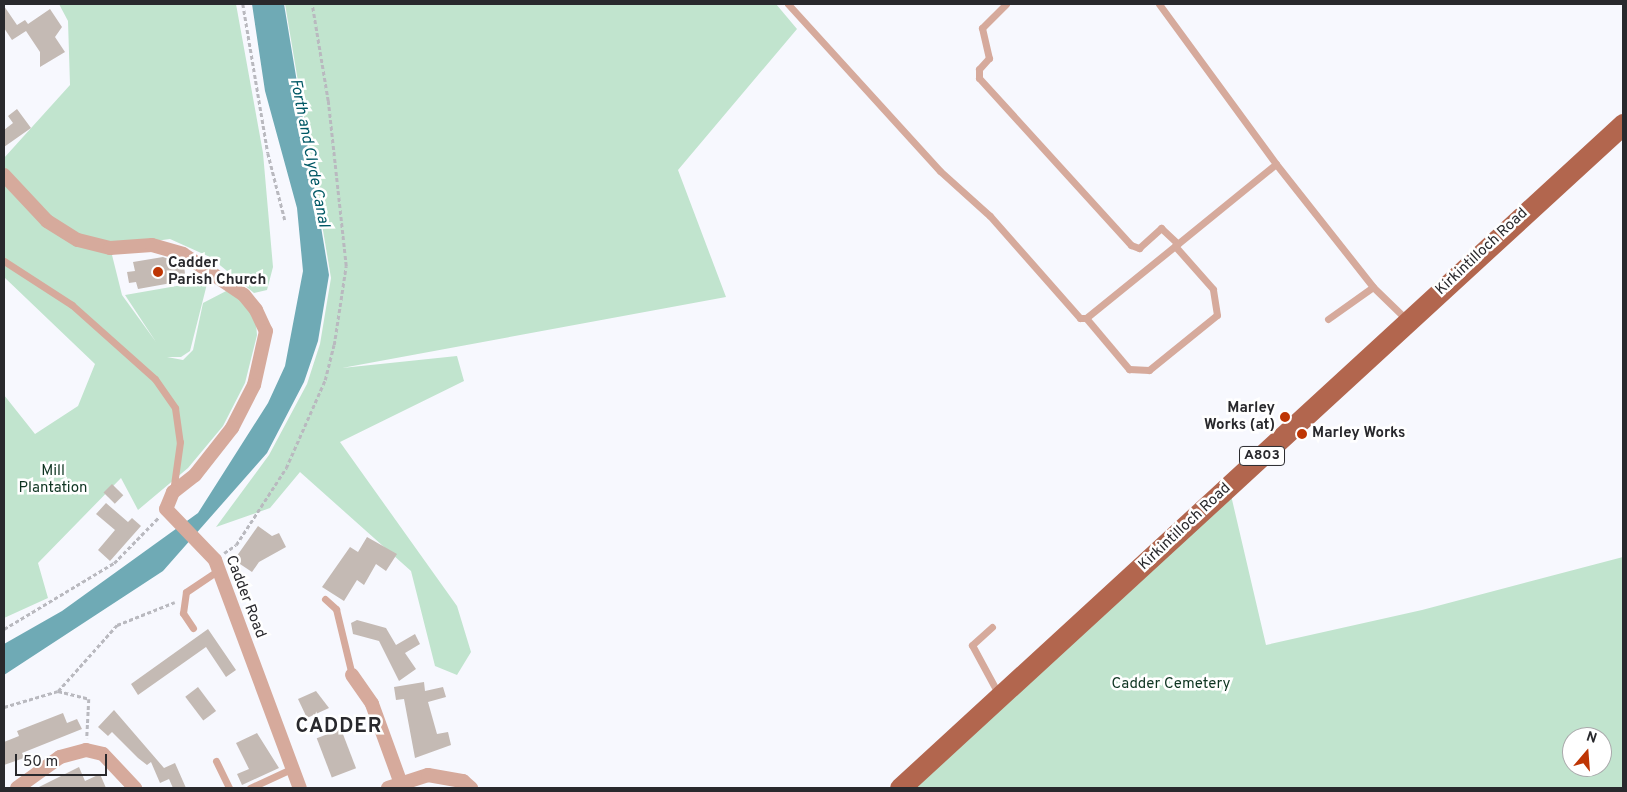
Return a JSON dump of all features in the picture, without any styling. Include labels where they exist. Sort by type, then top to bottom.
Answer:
[{"type":"main road","name":"Kirkintilloch Road","points":[[900,788],[1623,124]]},
{"type":"street","points":[[4,175],[47,221],[78,240],[110,248],[152,245],[184,254],[244,295],[256,310],[266,331],[254,385],[232,428],[195,475],[173,492],[170,513]]},
{"type":"street","name":"Cadder Road","points":[[170,513],[202,542],[216,565],[300,788]]},
{"type":"street","points":[[352,675],[372,704],[394,785],[428,775],[463,781],[472,788]]},
{"type":"street","points":[[17,788],[60,757],[86,750],[103,754],[135,788]]},
{"type":"lane","points":[[788,4],[940,171],[990,216],[1080,318],[1086,318],[1276,164]]},
{"type":"lane","points":[[1006,4],[982,28],[990,47],[980,78],[1131,245],[1139,248],[1162,228],[1213,289],[1217,315],[1160,363],[1140,372],[1129,369],[1086,318]]},
{"type":"lane","points":[[1159,4],[1276,164],[1373,287],[1408,321]]},
{"type":"lane","points":[[4,261],[72,305],[155,379],[174,408],[180,442],[173,492]]},
{"type":"lane","points":[[1328,319],[1373,287]]},
{"type":"lane","points":[[193,628],[182,612],[182,602],[186,592],[216,565]]},
{"type":"lane","points":[[325,599],[336,609],[352,675]]},
{"type":"lane","points":[[992,627],[972,645],[1000,698]]},
{"type":"lane","points":[[216,761],[229,788]]},
{"type":"lane","points":[[250,788],[293,768]]},
{"type":"path","points":[[243,4],[268,152],[286,220]]},
{"type":"path","points":[[216,565],[236,545],[286,468],[325,380],[346,266],[328,101],[312,4]]},
{"type":"path","points":[[4,629],[114,563],[170,513]]},
{"type":"path","points":[[58,691],[117,626],[168,602],[182,602]]},
{"type":"path","points":[[4,707],[58,691],[89,699],[86,750]]},
{"type":"green space","name":"Mill Plantation","points":[[59,4],[236,4],[263,153],[273,267],[267,290],[254,293],[210,257],[170,239],[110,247],[122,295],[156,342],[125,295],[188,284],[195,274],[208,280],[190,351],[181,357],[167,357],[183,360],[193,350],[203,303],[230,289],[255,311],[257,335],[245,383],[223,426],[188,468],[138,510],[121,478],[38,563],[48,598],[4,618],[4,395],[35,434],[78,406],[95,364],[4,277],[4,158],[70,85],[68,21]]},
{"type":"green space","points":[[285,4],[776,4],[797,29],[678,170],[726,297],[342,368],[457,356],[464,381],[340,442],[457,606],[471,652],[457,675],[435,666],[411,571],[300,472],[270,508],[216,527],[269,455],[307,384],[320,344],[331,278]]},
{"type":"green space","name":"Cadder Cemetery","points":[[1230,491],[1266,645],[1422,610],[1623,557],[1623,788],[908,788]]},
{"type":"water","points":[[252,4],[284,4],[329,275],[318,341],[304,382],[267,453],[163,571],[4,675],[4,644],[62,611],[198,513],[268,403],[285,366],[303,271],[297,208],[265,91]]},
{"type":"building","points":[[4,6],[17,25],[25,20],[28,24],[50,9],[62,27],[55,37],[65,52],[40,67],[40,52],[26,31],[12,40],[4,28]]},
{"type":"building","points":[[17,109],[31,128],[4,147],[4,130],[13,123],[8,116]]},
{"type":"building","name":"Cadder Parish Church","points":[[163,257],[184,265],[185,274],[176,275],[177,282],[138,289],[136,282],[129,283],[127,272],[135,271],[133,262]]},
{"type":"building","points":[[112,484],[123,495],[115,504],[104,492]]},
{"type":"building","points":[[106,503],[128,522],[132,518],[141,526],[110,561],[98,550],[115,530],[96,514]]},
{"type":"building","points":[[258,526],[272,536],[279,533],[286,547],[259,562],[252,572],[234,560]]},
{"type":"building","points":[[367,537],[397,554],[386,571],[376,564],[364,585],[357,580],[344,601],[322,587],[350,547],[358,552]]},
{"type":"building","points":[[357,620],[386,628],[396,645],[415,634],[420,644],[405,653],[416,669],[399,681],[379,641],[353,634],[351,623]]},
{"type":"building","points":[[208,629],[236,670],[226,677],[206,647],[138,695],[131,684]]},
{"type":"building","points":[[424,682],[425,691],[443,687],[446,697],[428,702],[437,734],[448,732],[451,745],[415,758],[404,699],[396,700],[394,687]]},
{"type":"building","points":[[198,687],[216,711],[203,721],[185,697]]},
{"type":"building","points":[[316,691],[329,708],[307,718],[298,699]]},
{"type":"building","points":[[114,710],[164,768],[175,763],[186,788],[173,788],[169,779],[160,783],[151,762],[147,765],[112,732],[108,736],[98,727]]},
{"type":"building","points":[[63,713],[67,723],[77,719],[82,729],[22,753],[24,758],[4,765],[4,742],[19,736],[17,731]]},
{"type":"building","points":[[341,729],[356,768],[332,778],[317,738]]},
{"type":"building","points":[[257,733],[279,768],[242,785],[237,774],[249,769],[236,743]]},
{"type":"building","points":[[79,767],[85,781],[100,774],[106,788],[37,788]]},
{"type":"place","name":"Cadder Parish Church","points":[[158,272]]},
{"type":"place","name":"Marley Works (at)","points":[[1285,417]]},
{"type":"place","name":"Marley Works","points":[[1302,434]]},
{"type":"district","name":"CADDER","points":[[339,727]]},
{"type":"water label","name":"Forth and Clyde Canal","points":[[309,153]]}]
